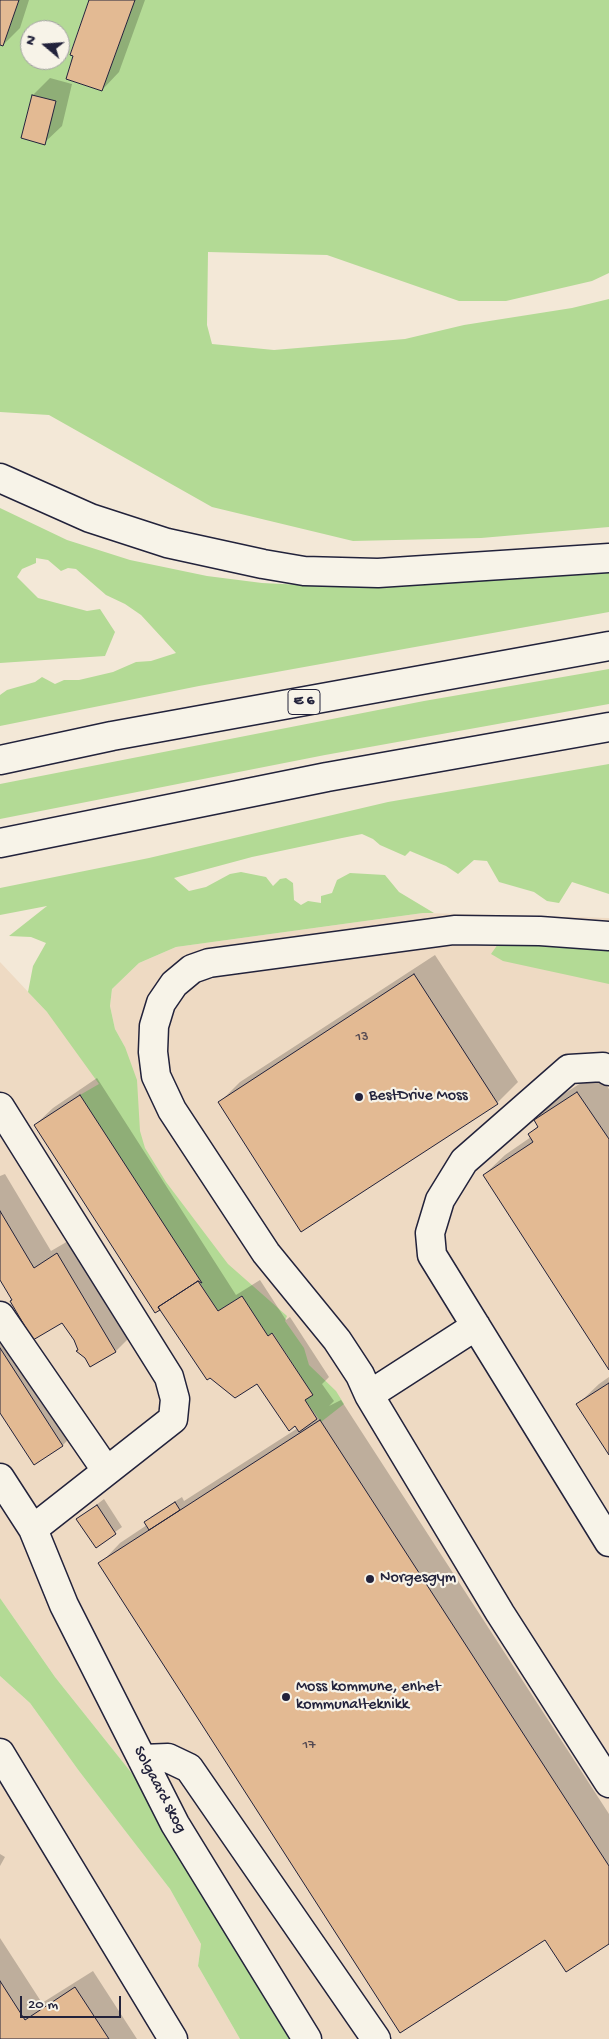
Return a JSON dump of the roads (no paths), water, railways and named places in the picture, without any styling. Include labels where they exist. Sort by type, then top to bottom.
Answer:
[{"type":"main road","points":[[0,478],[90,518],[167,543],[304,571],[378,573],[609,558]]},
{"type":"main road","name":"E 6","points":[[0,760],[112,736],[609,646]]},
{"type":"main road","points":[[0,843],[327,777],[538,738],[609,728]]},
{"type":"main road","points":[[609,936],[540,931],[454,930],[209,963],[192,970],[174,984],[161,1003],[154,1026],[153,1052],[156,1076],[172,1110],[266,1253],[337,1340],[360,1375],[369,1395],[536,1671],[609,1783]]},
{"type":"main road","points":[[609,1071],[603,1067],[569,1069],[464,1161],[440,1200],[430,1232],[432,1255],[609,1542]]},
{"type":"main road","points":[[0,1107],[169,1377],[175,1399],[173,1420],[106,1470],[33,1529]]},
{"type":"main road","points":[[0,1316],[106,1470]]},
{"type":"main road","points":[[369,1395],[476,1326]]},
{"type":"main road","name":"Solgaard skog","points":[[0,1478],[33,1529],[64,1605],[185,1839],[307,2039]]},
{"type":"main road","points":[[0,1753],[173,2039]]},
{"type":"main road","points":[[142,1759],[168,1758],[189,1768],[376,2039]]},
{"type":"place","name":"BestDrive Moss","points":[[359,1097]]},
{"type":"place","name":"Norgesgym","points":[[370,1579]]},
{"type":"place","name":"Moss kommune, enhet kommunalteknikk","points":[[286,1697]]}]
